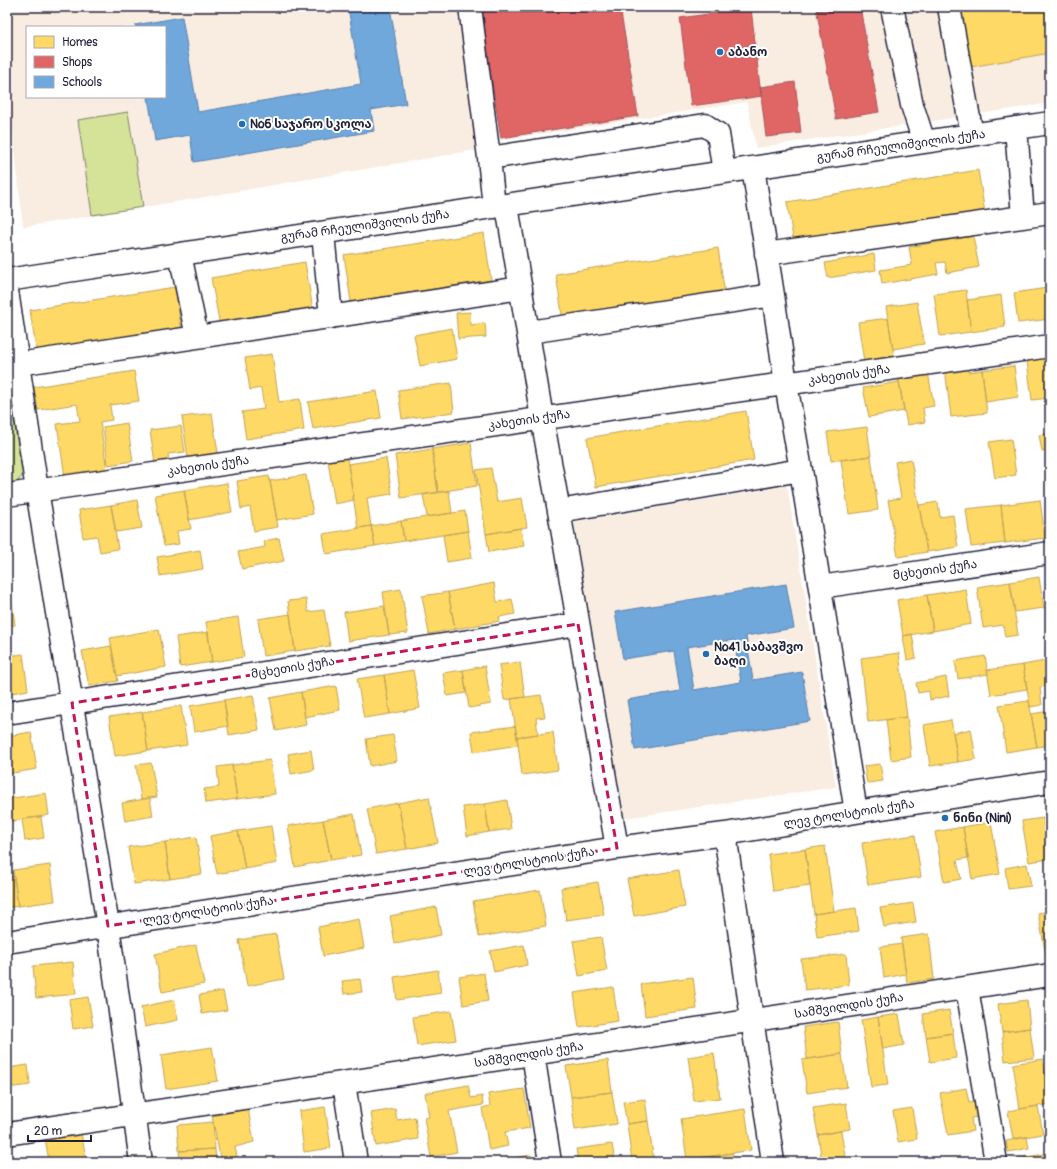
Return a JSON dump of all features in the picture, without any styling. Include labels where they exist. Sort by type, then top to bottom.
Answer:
[{"type":"street","points":[[470,7],[489,158],[521,288],[542,418],[617,848]]},
{"type":"street","points":[[892,7],[912,105],[924,142]]},
{"type":"street","points":[[949,7],[970,128],[1050,108]]},
{"type":"street","name":"გურამ რჩეულიშვილის ქუჩა","points":[[7,280],[924,142],[970,128],[1016,128],[1050,123]]},
{"type":"street","points":[[489,158],[705,125],[718,134],[724,172]]},
{"type":"street","points":[[1016,128],[1023,217]]},
{"type":"street","points":[[753,168],[786,384],[856,812]]},
{"type":"street","points":[[766,254],[1050,213]]},
{"type":"street","points":[[323,233],[331,317]]},
{"type":"street","points":[[180,254],[197,337]]},
{"type":"street","points":[[18,364],[521,288]]},
{"type":"street","points":[[7,291],[37,490],[108,926],[141,1162]]},
{"type":"street","points":[[529,332],[773,295]]},
{"type":"street","name":"კახეთის ქუჩა","points":[[7,494],[1050,346]]},
{"type":"street","points":[[559,511],[801,470]]},
{"type":"street","name":"მცხეთის ქუჩა","points":[[820,587],[1050,553]]},
{"type":"street","name":"მცხეთის ქუჩა","points":[[7,712],[578,624]]},
{"type":"street","name":"ლევ ტოლსტოის ქუჩა","points":[[7,942],[617,848],[725,834],[1050,782]]},
{"type":"street","points":[[725,834],[773,1162]]},
{"type":"street","name":"სამშვილდის ქუჩა","points":[[7,1134],[1050,975]]},
{"type":"street","points":[[968,988],[996,1162]]},
{"type":"street","points":[[534,1054],[550,1162]]},
{"type":"street","points":[[344,1083],[356,1162]]},
{"type":"highlighted area","points":[[578,624],[617,848],[108,926],[72,703]]},
{"type":"shaded area","points":[[7,7],[1050,7],[1050,103],[756,148],[747,102],[500,140],[475,150],[23,227],[7,72]]},
{"type":"shaded area","name":"№41 საბავშვო ბაღი","points":[[787,486],[836,787],[625,818],[574,522]]},
{"type":"green space","points":[[128,112],[143,207],[92,215],[78,120]]},
{"type":"green space","points":[[7,378],[23,475],[13,487],[7,488]]},
{"type":"building: Homes","points":[[960,7],[1049,7],[1050,53],[970,67]]},
{"type":"building: Homes","points":[[1050,155],[1050,171],[1048,156]]},
{"type":"building: Homes","points":[[978,170],[985,213],[794,244],[787,202]]},
{"type":"building: Homes","points":[[484,233],[491,280],[351,302],[344,255]]},
{"type":"building: Homes","points":[[973,236],[979,267],[947,273],[945,262],[936,263],[938,274],[882,284],[880,270],[912,265],[909,247]]},
{"type":"building: Homes","points":[[718,248],[725,295],[563,321],[556,274]]},
{"type":"building: Homes","points":[[874,254],[876,270],[828,278],[825,263]]},
{"type":"building: Homes","points":[[305,262],[313,310],[220,326],[211,278]]},
{"type":"building: Homes","points":[[175,287],[182,333],[37,356],[30,310]]},
{"type":"building: Homes","points":[[1047,288],[1050,319],[1018,323],[1014,293]]},
{"type":"building: Homes","points":[[1047,288],[1050,288],[1050,311]]},
{"type":"building: Homes","points":[[966,290],[971,332],[940,336],[934,294]]},
{"type":"building: Homes","points":[[1001,295],[1005,327],[971,332],[967,300]]},
{"type":"building: Homes","points":[[917,302],[924,344],[893,349],[886,307]]},
{"type":"building: Homes","points":[[470,312],[471,325],[485,323],[486,337],[458,339],[456,313]]},
{"type":"building: Homes","points":[[888,318],[894,356],[864,362],[858,322]]},
{"type":"building: Homes","points":[[452,328],[457,359],[420,366],[414,335]]},
{"type":"building: Homes","points":[[272,354],[279,402],[300,399],[304,430],[246,439],[242,412],[264,409],[261,388],[250,390],[245,358]]},
{"type":"building: Homes","points":[[1050,358],[1050,398],[1032,400],[1027,361]]},
{"type":"building: Homes","points":[[967,366],[968,372],[982,370],[987,413],[951,417],[945,369]]},
{"type":"building: Homes","points":[[1014,366],[1018,397],[986,402],[982,370]]},
{"type":"building: Homes","points":[[134,371],[139,401],[110,405],[112,420],[100,422],[107,470],[65,477],[57,424],[80,421],[77,404],[38,410],[34,387]]},
{"type":"building: Homes","points":[[928,372],[934,406],[923,408],[925,422],[907,425],[898,377]]},
{"type":"building: Homes","points":[[899,382],[904,411],[869,417],[863,388]]},
{"type":"building: Homes","points":[[451,383],[454,412],[402,419],[398,390]]},
{"type":"building: Homes","points":[[377,391],[381,418],[313,429],[308,402]]},
{"type":"building: Homes","points":[[746,411],[754,460],[596,487],[587,438]]},
{"type":"building: Homes","points":[[212,413],[218,453],[188,458],[182,417]]},
{"type":"building: Homes","points":[[127,423],[133,461],[108,465],[103,427]]},
{"type":"building: Homes","points":[[181,426],[185,452],[168,454],[169,463],[155,464],[150,430]]},
{"type":"building: Homes","points":[[867,427],[871,456],[831,461],[827,432]]},
{"type":"building: Homes","points":[[1050,433],[1050,450],[1042,452],[1039,435]]},
{"type":"building: Homes","points":[[1011,439],[1016,475],[995,478],[989,442]]},
{"type":"building: Homes","points":[[471,443],[477,486],[438,492],[432,449]]},
{"type":"building: Homes","points":[[432,449],[438,492],[401,498],[395,455]]},
{"type":"building: Homes","points":[[871,456],[878,510],[849,514],[841,460]]},
{"type":"building: Homes","points":[[347,458],[354,500],[335,504],[328,461]]},
{"type":"building: Homes","points":[[386,458],[392,494],[367,498],[371,526],[358,528],[348,464]]},
{"type":"building: Homes","points":[[911,459],[927,552],[898,557],[888,500],[901,498],[895,462]]},
{"type":"building: Homes","points":[[491,468],[497,502],[522,498],[527,527],[486,534],[476,470]]},
{"type":"building: Homes","points":[[306,475],[313,514],[277,520],[270,481]]},
{"type":"building: Homes","points":[[269,476],[278,527],[254,531],[250,507],[241,509],[237,481]]},
{"type":"building: Homes","points":[[227,483],[232,512],[189,520],[184,490]]},
{"type":"building: Homes","points":[[184,490],[191,529],[177,531],[179,544],[164,546],[155,495]]},
{"type":"building: Homes","points":[[449,491],[452,513],[427,517],[423,495]]},
{"type":"building: Homes","points":[[137,500],[142,528],[116,532],[111,505]]},
{"type":"building: Homes","points":[[1040,500],[1045,538],[1005,543],[1001,505]]},
{"type":"building: Homes","points":[[938,502],[940,517],[953,515],[958,547],[927,552],[919,505]]},
{"type":"building: Homes","points":[[111,505],[118,549],[100,552],[97,536],[83,538],[79,510]]},
{"type":"building: Homes","points":[[1001,505],[1005,543],[971,547],[966,509]]},
{"type":"building: Homes","points":[[465,511],[468,531],[404,541],[401,521]]},
{"type":"building: Homes","points":[[401,521],[404,541],[375,546],[371,526]]},
{"type":"building: Homes","points":[[371,526],[375,546],[326,554],[323,534]]},
{"type":"building: Homes","points":[[521,528],[524,546],[489,552],[486,534]]},
{"type":"building: Homes","points":[[468,531],[472,558],[447,562],[443,535]]},
{"type":"building: Homes","points":[[279,538],[284,561],[242,569],[238,552],[265,547],[264,541]]},
{"type":"building: Homes","points":[[200,550],[203,569],[160,576],[157,557]]},
{"type":"building: Homes","points":[[1039,577],[1044,608],[1015,612],[1010,582]]},
{"type":"building: Homes","points":[[1010,582],[1018,635],[1005,637],[1003,625],[983,628],[977,587]]},
{"type":"building: Homes","points":[[494,583],[497,602],[512,599],[515,614],[499,617],[500,621],[455,629],[448,592]]},
{"type":"building: Homes","points":[[401,589],[408,633],[389,635],[383,592]]},
{"type":"building: Homes","points":[[966,589],[971,624],[933,631],[927,595]]},
{"type":"building: Homes","points":[[448,592],[455,629],[429,634],[422,596]]},
{"type":"building: Homes","points":[[927,595],[933,631],[903,636],[897,600]]},
{"type":"building: Homes","points":[[306,599],[308,612],[324,610],[330,646],[295,651],[288,601]]},
{"type":"building: Homes","points":[[12,602],[15,625],[7,626],[7,603]]},
{"type":"building: Homes","points":[[384,606],[389,635],[348,641],[344,612]]},
{"type":"building: Homes","points":[[290,614],[295,651],[263,656],[258,619]]},
{"type":"building: Homes","points":[[238,617],[244,657],[212,662],[206,622]]},
{"type":"building: Homes","points":[[159,629],[166,667],[117,676],[110,638]]},
{"type":"building: Homes","points":[[208,632],[212,662],[180,667],[176,637]]},
{"type":"building: Homes","points":[[912,634],[916,658],[907,660],[903,636]]},
{"type":"building: Homes","points":[[111,646],[118,681],[89,686],[82,651]]},
{"type":"building: Homes","points":[[899,653],[907,717],[868,722],[861,658]]},
{"type":"building: Homes","points":[[23,654],[28,690],[7,694],[7,656]]},
{"type":"building: Homes","points":[[985,656],[988,674],[958,679],[955,661]]},
{"type":"building: Homes","points":[[1050,660],[1050,686],[1040,687],[1042,705],[1030,707],[1023,665]]},
{"type":"building: Homes","points":[[520,662],[525,697],[504,700],[499,665]]},
{"type":"building: Homes","points":[[1023,665],[1027,689],[991,695],[987,670]]},
{"type":"building: Homes","points":[[485,666],[491,704],[469,708],[463,670]]},
{"type":"building: Homes","points":[[413,670],[420,708],[390,714],[384,675]]},
{"type":"building: Homes","points":[[463,670],[466,693],[447,696],[443,673]]},
{"type":"building: Homes","points":[[384,675],[390,714],[364,718],[357,679]]},
{"type":"building: Homes","points":[[946,677],[949,696],[930,700],[929,691],[918,693],[916,683]]},
{"type":"building: Homes","points":[[336,686],[340,710],[305,717],[301,692]]},
{"type":"building: Homes","points":[[301,692],[306,725],[276,731],[270,698]]},
{"type":"building: Homes","points":[[253,695],[259,730],[229,735],[224,700]]},
{"type":"building: Homes","points":[[541,695],[545,717],[536,718],[538,734],[517,737],[511,699]]},
{"type":"building: Homes","points":[[224,700],[228,726],[194,732],[190,706]]},
{"type":"building: Homes","points":[[1029,701],[1037,747],[1006,752],[999,705]]},
{"type":"building: Homes","points":[[181,706],[187,745],[148,751],[142,712]]},
{"type":"building: Homes","points":[[1050,711],[1050,745],[1037,747],[1031,714]]},
{"type":"building: Homes","points":[[142,712],[148,751],[115,756],[109,717]]},
{"type":"building: Homes","points":[[907,717],[911,757],[891,760],[886,720]]},
{"type":"building: Homes","points":[[951,720],[958,762],[930,766],[924,725]]},
{"type":"building: Homes","points":[[515,726],[518,745],[474,752],[471,732]]},
{"type":"building: Homes","points":[[971,729],[976,759],[958,762],[953,733]]},
{"type":"building: Homes","points":[[31,732],[37,769],[7,774],[7,736]]},
{"type":"building: Homes","points":[[553,732],[558,770],[522,775],[517,737]]},
{"type":"building: Homes","points":[[393,735],[397,761],[370,766],[366,739]]},
{"type":"building: Homes","points":[[311,750],[314,770],[291,774],[288,754]]},
{"type":"building: Homes","points":[[270,760],[275,794],[237,799],[232,765]]},
{"type":"building: Homes","points":[[151,763],[157,797],[141,799],[136,765]]},
{"type":"building: Homes","points":[[880,764],[883,781],[867,783],[864,766]]},
{"type":"building: Homes","points":[[232,765],[237,799],[206,803],[204,789],[219,787],[217,767]]},
{"type":"building: Homes","points":[[46,793],[49,815],[7,822],[7,799]]},
{"type":"building: Homes","points":[[429,797],[438,843],[407,849],[398,803]]},
{"type":"building: Homes","points":[[150,798],[153,816],[125,821],[122,803]]},
{"type":"building: Homes","points":[[507,800],[511,829],[489,832],[485,804]]},
{"type":"building: Homes","points":[[398,803],[407,849],[376,854],[367,809]]},
{"type":"building: Homes","points":[[485,804],[489,832],[467,836],[463,807]]},
{"type":"building: Homes","points":[[354,814],[361,855],[331,860],[323,820]]},
{"type":"building: Homes","points":[[41,817],[44,838],[25,841],[22,819]]},
{"type":"building: Homes","points":[[1050,817],[1050,856],[1043,818]]},
{"type":"building: Homes","points":[[1043,818],[1050,859],[1029,862],[1022,821]]},
{"type":"building: Homes","points":[[323,820],[331,860],[295,867],[288,826]]},
{"type":"building: Homes","points":[[991,822],[1000,874],[972,879],[963,827]]},
{"type":"building: Homes","points":[[271,826],[277,863],[245,869],[238,831]]},
{"type":"building: Homes","points":[[963,827],[968,858],[957,860],[961,879],[944,882],[935,832]]},
{"type":"building: Homes","points":[[238,831],[245,869],[217,874],[210,836]]},
{"type":"building: Homes","points":[[915,835],[921,877],[868,885],[862,843]]},
{"type":"building: Homes","points":[[196,837],[202,874],[170,879],[165,842]]},
{"type":"building: Homes","points":[[165,842],[170,879],[134,884],[128,847]]},
{"type":"building: Homes","points":[[825,846],[834,911],[814,914],[805,849]]},
{"type":"building: Homes","points":[[805,849],[810,886],[773,891],[768,854]]},
{"type":"building: Homes","points":[[1027,864],[1031,886],[1008,889],[1005,868]]},
{"type":"building: Homes","points":[[50,865],[55,901],[18,906],[13,870]]},
{"type":"building: Homes","points":[[679,870],[685,907],[634,916],[627,879]]},
{"type":"building: Homes","points":[[14,876],[18,906],[7,908],[7,877]]},
{"type":"building: Homes","points":[[598,882],[604,915],[566,920],[561,888]]},
{"type":"building: Homes","points":[[540,890],[546,926],[479,937],[473,901]]},
{"type":"building: Homes","points":[[913,903],[916,922],[884,927],[880,908]]},
{"type":"building: Homes","points":[[436,907],[441,935],[395,944],[390,916]]},
{"type":"building: Homes","points":[[856,908],[859,931],[817,937],[814,914]]},
{"type":"building: Homes","points":[[1050,911],[1050,954],[1046,955],[1038,913]]},
{"type":"building: Homes","points":[[359,919],[364,948],[323,956],[318,927]]},
{"type":"building: Homes","points":[[276,934],[284,979],[247,986],[239,940]]},
{"type":"building: Homes","points":[[929,934],[934,979],[907,983],[901,938]]},
{"type":"building: Homes","points":[[601,937],[607,971],[579,976],[573,941]]},
{"type":"building: Homes","points":[[902,944],[906,974],[884,978],[880,947]]},
{"type":"building: Homes","points":[[196,945],[204,984],[162,992],[155,954]]},
{"type":"building: Homes","points":[[524,945],[527,965],[494,972],[490,951]]},
{"type":"building: Homes","points":[[846,954],[849,985],[805,990],[801,959]]},
{"type":"building: Homes","points":[[73,962],[76,994],[36,998],[33,966]]},
{"type":"building: Homes","points":[[438,970],[441,993],[397,1000],[394,977]]},
{"type":"building: Homes","points":[[484,973],[488,1001],[463,1005],[459,977]]},
{"type":"building: Homes","points":[[693,977],[697,1009],[645,1016],[641,984]]},
{"type":"building: Homes","points":[[360,979],[362,992],[344,994],[342,981]]},
{"type":"building: Homes","points":[[613,987],[618,1021],[579,1027],[574,993]]},
{"type":"building: Homes","points":[[223,991],[227,1010],[202,1014],[199,995]]},
{"type":"building: Homes","points":[[88,997],[93,1026],[73,1029],[69,1000]]},
{"type":"building: Homes","points":[[174,1000],[178,1020],[145,1027],[141,1007]]},
{"type":"building: Homes","points":[[1027,1000],[1030,1028],[1002,1032],[998,1004]]},
{"type":"building: Homes","points":[[949,1010],[953,1033],[926,1037],[923,1014]]},
{"type":"building: Homes","points":[[451,1011],[456,1040],[417,1046],[413,1017]]},
{"type":"building: Homes","points":[[899,1014],[904,1045],[883,1049],[878,1017]]},
{"type":"building: Homes","points":[[878,1017],[888,1085],[871,1087],[861,1020]]},
{"type":"building: Homes","points":[[838,1022],[842,1054],[807,1059],[803,1027]]},
{"type":"building: Homes","points":[[1030,1028],[1034,1058],[1005,1061],[1002,1032]]},
{"type":"building: Homes","points":[[953,1033],[956,1058],[930,1062],[926,1037]]},
{"type":"building: Homes","points":[[212,1047],[218,1081],[166,1089],[161,1055]]},
{"type":"building: Homes","points":[[714,1053],[720,1098],[694,1101],[688,1057]]},
{"type":"building: Homes","points":[[842,1054],[847,1087],[807,1093],[802,1060]]},
{"type":"building: Homes","points":[[1043,1059],[1050,1104],[1020,1109],[1013,1064]]},
{"type":"building: Homes","points":[[608,1060],[612,1092],[571,1097],[566,1066]]},
{"type":"building: Homes","points":[[28,1065],[30,1085],[7,1088],[7,1068]]},
{"type":"building: Homes","points":[[468,1085],[471,1098],[482,1096],[483,1105],[449,1111],[457,1152],[431,1157],[424,1118],[429,1117],[425,1093]]},
{"type":"building: Homes","points":[[966,1088],[969,1103],[981,1101],[984,1116],[971,1118],[973,1131],[948,1135],[940,1093]]},
{"type":"building: Homes","points":[[524,1089],[530,1128],[505,1132],[508,1146],[489,1150],[482,1108],[490,1106],[488,1094]]},
{"type":"building: Homes","points":[[612,1092],[617,1124],[575,1130],[571,1097]]},
{"type":"building: Homes","points":[[645,1099],[648,1121],[627,1124],[623,1102]]},
{"type":"building: Homes","points":[[846,1103],[850,1129],[818,1135],[813,1108]]},
{"type":"building: Homes","points":[[1038,1106],[1043,1134],[1013,1139],[1008,1111]]},
{"type":"building: Homes","points":[[325,1107],[331,1148],[304,1152],[299,1111]]},
{"type":"building: Homes","points":[[912,1108],[917,1139],[898,1142],[893,1111]]},
{"type":"building: Homes","points":[[248,1109],[254,1142],[235,1147],[238,1162],[221,1162],[212,1116]]},
{"type":"building: Homes","points":[[395,1109],[397,1120],[415,1117],[418,1139],[376,1146],[371,1113]]},
{"type":"building: Homes","points":[[745,1109],[751,1150],[687,1160],[681,1119]]},
{"type":"building: Homes","points":[[648,1121],[654,1162],[632,1162],[627,1124]]},
{"type":"building: Homes","points":[[213,1122],[215,1149],[179,1151],[177,1125]]},
{"type":"building: Homes","points":[[841,1131],[846,1162],[822,1162],[818,1135]]},
{"type":"building: Homes","points":[[81,1133],[87,1162],[45,1162],[49,1161],[45,1139]]},
{"type":"building: Homes","points":[[1027,1137],[1029,1148],[1008,1152],[1006,1141]]},
{"type":"building: Homes","points":[[612,1144],[615,1162],[578,1162],[576,1149]]},
{"type":"building: Homes","points":[[215,1149],[216,1162],[180,1162],[179,1151]]},
{"type":"building: Homes","points":[[732,1153],[734,1162],[695,1162],[695,1159]]},
{"type":"building: Homes","points":[[1050,1153],[1050,1162],[1010,1162],[1010,1160]]},
{"type":"building: Homes","points":[[531,1155],[532,1162],[490,1162]]},
{"type":"building: Homes","points":[[681,1158],[681,1162],[655,1162]]},
{"type":"building: Shops","points":[[480,7],[620,7],[638,116],[501,138]]},
{"type":"building: Shops","points":[[816,7],[860,7],[879,112],[836,119]]},
{"type":"building: Shops","name":"აბანო","points":[[751,8],[760,87],[763,96],[691,106],[680,18]]},
{"type":"building: Shops","points":[[795,82],[801,133],[766,137],[760,87]]},
{"type":"building: Schools","points":[[348,7],[390,7],[406,104],[371,110],[374,131],[194,162],[190,135],[155,141],[148,98],[166,98],[166,26],[135,25],[182,17],[198,112],[361,84]]},
{"type":"building: Schools","points":[[786,584],[794,628],[746,636],[753,680],[802,672],[810,721],[635,750],[627,700],[680,691],[674,651],[623,659],[615,612]],"holes":[[[734,640],[741,682],[694,690],[687,647]]]},
{"type":"place","name":"აბანო","points":[[720,52]]},
{"type":"place","name":"№6 საჯარო სკოლა","points":[[242,124]]},
{"type":"place","name":"№41 საბავშვო ბაღი","points":[[706,654]]},
{"type":"place","name":"ნინი (Nini)","points":[[945,818]]}]
